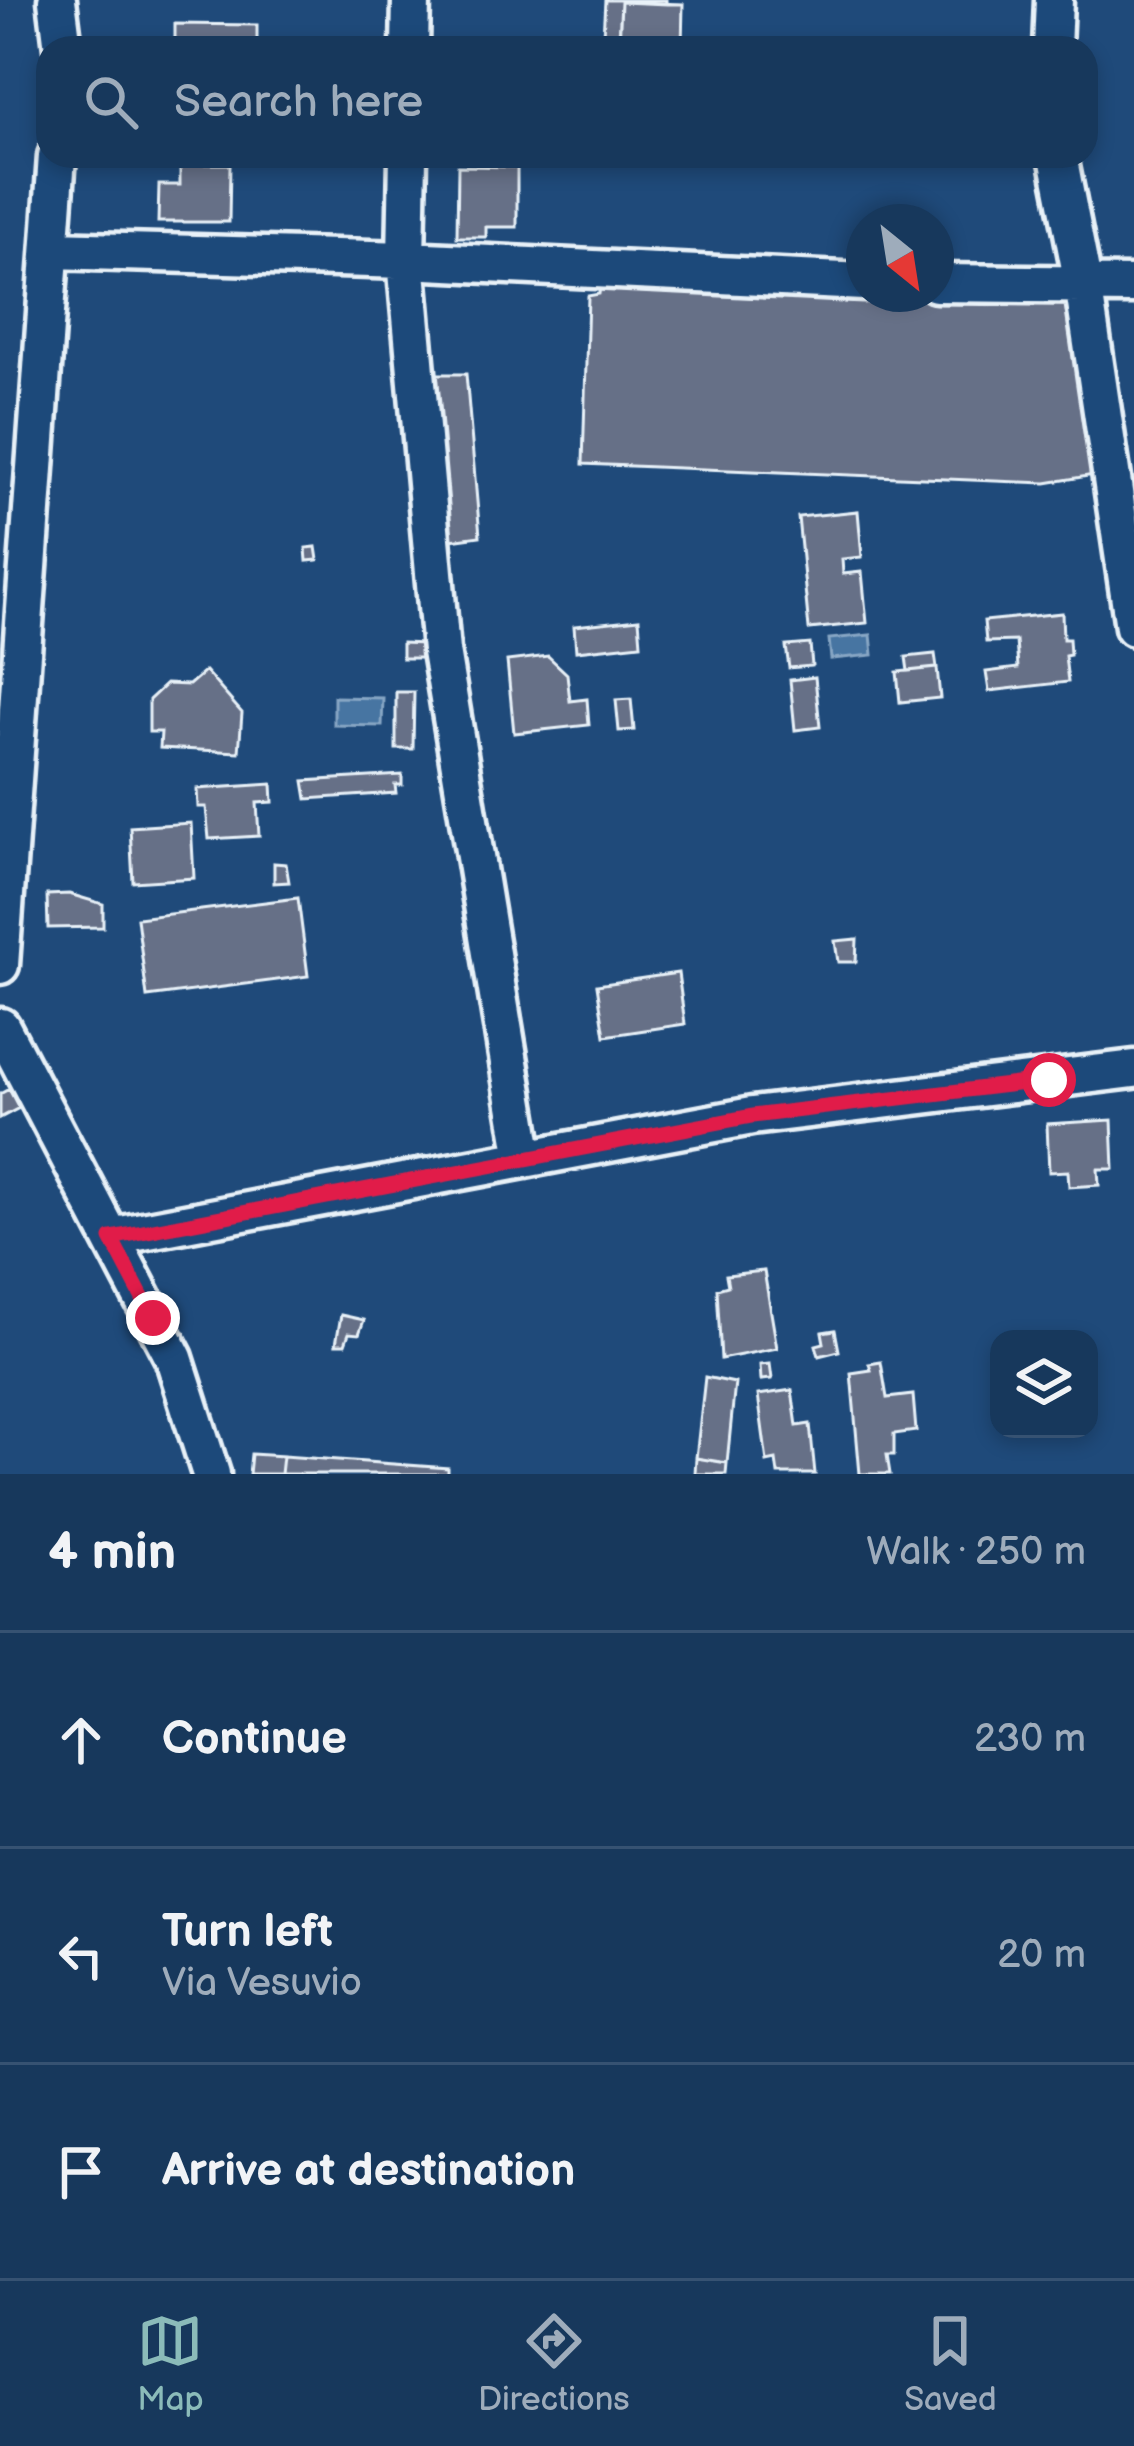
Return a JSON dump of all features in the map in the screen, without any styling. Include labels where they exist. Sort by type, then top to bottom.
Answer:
[{"type":"street","points":[[57,0],[64,36]]},
{"type":"street","points":[[410,36],[411,0]]},
{"type":"street","points":[[1052,36],[1054,0]]},
{"type":"street","points":[[0,965],[56,168]]},
{"type":"street","points":[[408,168],[406,260],[441,651],[525,1159]]},
{"type":"street","points":[[1060,168],[1083,283],[1134,626]]},
{"type":"street","points":[[52,250],[406,260],[846,281]]},
{"type":"street","points":[[954,283],[1134,285]]},
{"type":"street","points":[[0,1008],[1,1028],[174,1358],[211,1474]]},
{"type":"street","points":[[111,1238],[752,1116],[1134,1069]]},
{"type":"water","points":[[871,635],[873,655],[831,659],[829,639]]},
{"type":"water","points":[[334,697],[383,698],[382,726],[334,725]]},
{"type":"building","points":[[605,0],[666,0],[666,4],[621,2],[619,36],[603,36]]},
{"type":"building","points":[[621,2],[683,4],[682,36],[620,36]]},
{"type":"building","points":[[175,24],[257,25],[257,36],[175,36]]},
{"type":"building","points":[[180,168],[230,168],[229,222],[158,222],[159,185],[180,185]]},
{"type":"building","points":[[458,168],[517,168],[517,227],[486,227],[486,237],[457,237]]},
{"type":"building","points":[[602,275],[846,293],[846,312],[954,312],[954,293],[1069,291],[1094,475],[1046,483],[583,464],[588,296],[599,294]]},
{"type":"building","points":[[427,374],[466,374],[480,536],[443,541]]},
{"type":"building","points":[[858,511],[862,557],[842,559],[843,574],[862,572],[867,623],[809,629],[798,517]]},
{"type":"building","points":[[316,547],[318,560],[307,561],[306,548]]},
{"type":"building","points":[[1062,613],[1063,639],[1069,639],[1070,655],[1065,656],[1068,682],[989,691],[986,672],[1018,668],[1016,641],[986,642],[984,621]]},
{"type":"building","points":[[639,619],[641,644],[576,651],[574,626]]},
{"type":"building","points":[[402,643],[423,644],[423,658],[402,658]]},
{"type":"building","points":[[810,644],[812,666],[789,668],[786,646]]},
{"type":"building","points":[[935,654],[937,668],[908,671],[906,657]]},
{"type":"building","points":[[548,656],[567,674],[570,701],[587,699],[589,725],[514,733],[507,661]]},
{"type":"building","points":[[937,668],[940,698],[900,702],[897,672]]},
{"type":"building","points":[[205,671],[242,713],[239,752],[160,748],[161,732],[149,732],[149,700],[166,684],[189,685]]},
{"type":"building","points":[[815,677],[820,727],[795,730],[790,680]]},
{"type":"building","points":[[396,692],[414,692],[413,749],[396,749]]},
{"type":"building","points":[[631,699],[634,730],[619,731],[616,700]]},
{"type":"building","points":[[402,775],[396,793],[307,799],[304,781]]},
{"type":"building","points":[[272,784],[273,802],[257,803],[259,836],[209,839],[206,807],[198,807],[197,789]]},
{"type":"building","points":[[191,823],[194,878],[133,882],[130,827]]},
{"type":"building","points":[[274,863],[286,864],[289,882],[274,883]]},
{"type":"building","points":[[69,894],[103,904],[103,927],[48,928],[47,895]]},
{"type":"building","points":[[298,898],[308,976],[147,997],[137,918]]},
{"type":"building","points":[[857,939],[856,962],[838,962],[835,941]]},
{"type":"building","points":[[678,973],[685,1024],[605,1036],[597,985]]},
{"type":"building","points":[[9,1089],[19,1108],[0,1118],[0,1094]]},
{"type":"building","points":[[1112,1120],[1114,1169],[1098,1169],[1099,1185],[1069,1187],[1068,1171],[1049,1172],[1047,1124]]},
{"type":"building","points":[[764,1271],[777,1348],[721,1359],[717,1289],[728,1286],[726,1275]]},
{"type":"building","points":[[341,1315],[364,1320],[359,1334],[349,1333],[345,1344],[336,1344]]},
{"type":"building","points":[[835,1330],[839,1351],[819,1356],[816,1345],[824,1343],[822,1332]]},
{"type":"building","points":[[881,1362],[887,1398],[913,1395],[916,1431],[894,1434],[894,1455],[887,1455],[890,1474],[860,1474],[851,1373],[871,1370],[869,1364]]},
{"type":"building","points":[[770,1364],[772,1379],[761,1380],[760,1365]]},
{"type":"building","points":[[705,1377],[735,1383],[727,1463],[696,1458]]},
{"type":"building","points":[[792,1390],[797,1426],[810,1424],[815,1474],[778,1474],[776,1460],[767,1462],[758,1395]]},
{"type":"building","points":[[251,1454],[283,1456],[281,1474],[249,1474]]},
{"type":"building","points":[[283,1456],[448,1468],[448,1474],[281,1474]]},
{"type":"building","points":[[696,1458],[727,1463],[726,1474],[695,1474]]},
{"type":"route","points":[[153,1318],[111,1238],[752,1116],[1049,1080]]}]
